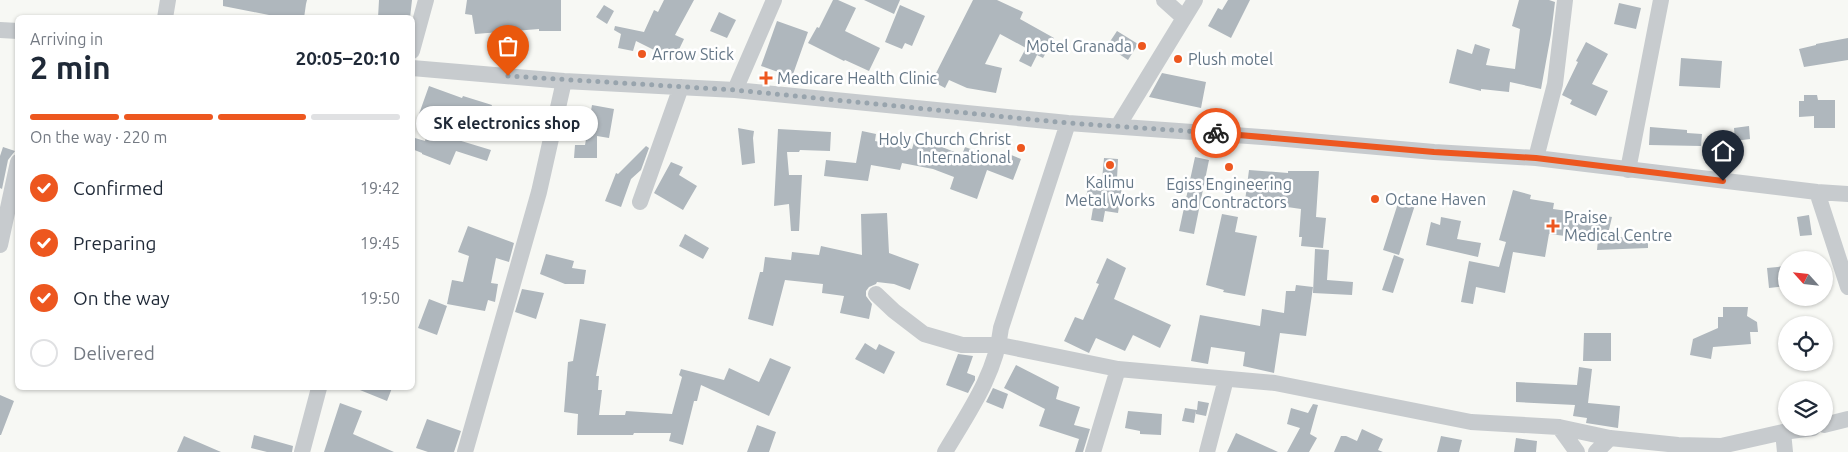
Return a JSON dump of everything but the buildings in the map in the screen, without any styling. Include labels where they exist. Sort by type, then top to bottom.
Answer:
[{"type":"street","points":[[166,15],[168,0]]},
{"type":"street","points":[[415,40],[426,0]]},
{"type":"street","points":[[735,90],[774,0]]},
{"type":"street","points":[[1164,0],[1184,18]]},
{"type":"street","points":[[1118,126],[1195,0]]},
{"type":"street","points":[[1536,158],[1555,84],[1565,0]]},
{"type":"street","points":[[1628,170],[1661,0]]},
{"type":"street","points":[[0,30],[15,31]]},
{"type":"street","points":[[415,68],[564,81],[735,90],[1068,123],[1434,152],[1536,158],[1817,192],[1848,194]]},
{"type":"street","points":[[465,452],[539,192],[564,81]]},
{"type":"street","points":[[640,202],[681,87]]},
{"type":"street","points":[[945,452],[985,384],[1000,344],[1001,328],[1012,301],[1068,123]]},
{"type":"street","points":[[0,245],[15,176]]},
{"type":"street","points":[[1817,192],[1848,287]]},
{"type":"street","points":[[876,294],[894,312],[924,334],[962,345],[1000,344],[1118,369],[1226,378],[1292,386],[1472,422],[1559,427],[1610,438],[1721,446],[1778,433]]},
{"type":"street","points":[[1093,452],[1118,369]]},
{"type":"street","points":[[1207,452],[1226,378]]},
{"type":"street","points":[[302,452],[318,390]]},
{"type":"street","points":[[1833,423],[1848,419]]},
{"type":"street","points":[[1559,427],[1577,452]]},
{"type":"street","points":[[1783,436],[1785,452]]},
{"type":"street","points":[[1596,452],[1610,438]]},
{"type":"way so far","points":[[508,76],[564,81],[735,90],[1068,123],[1216,133]]},
{"type":"place","name":"Motel Granada","points":[[1142,46]]},
{"type":"place","name":"Arrow Stick","points":[[642,54]]},
{"type":"place","name":"Plush motel","points":[[1178,59]]},
{"type":"place","name":"SK electronics shop","points":[[508,76]]},
{"type":"place","name":"Medicare Health Clinic","points":[[766,78]]},
{"type":"place","name":"Holy Church Christ International","points":[[1021,148]]},
{"type":"place","name":"Kalimu Metal Works","points":[[1110,165]]},
{"type":"place","name":"Egiss Engineering and Contractors","points":[[1229,167]]},
{"type":"place","name":"Octane Haven","points":[[1375,199]]},
{"type":"place","name":"Praise Medical Centre","points":[[1553,226]]},
{"type":"route","points":[[1216,133],[1434,152],[1536,158],[1723,181]]}]
